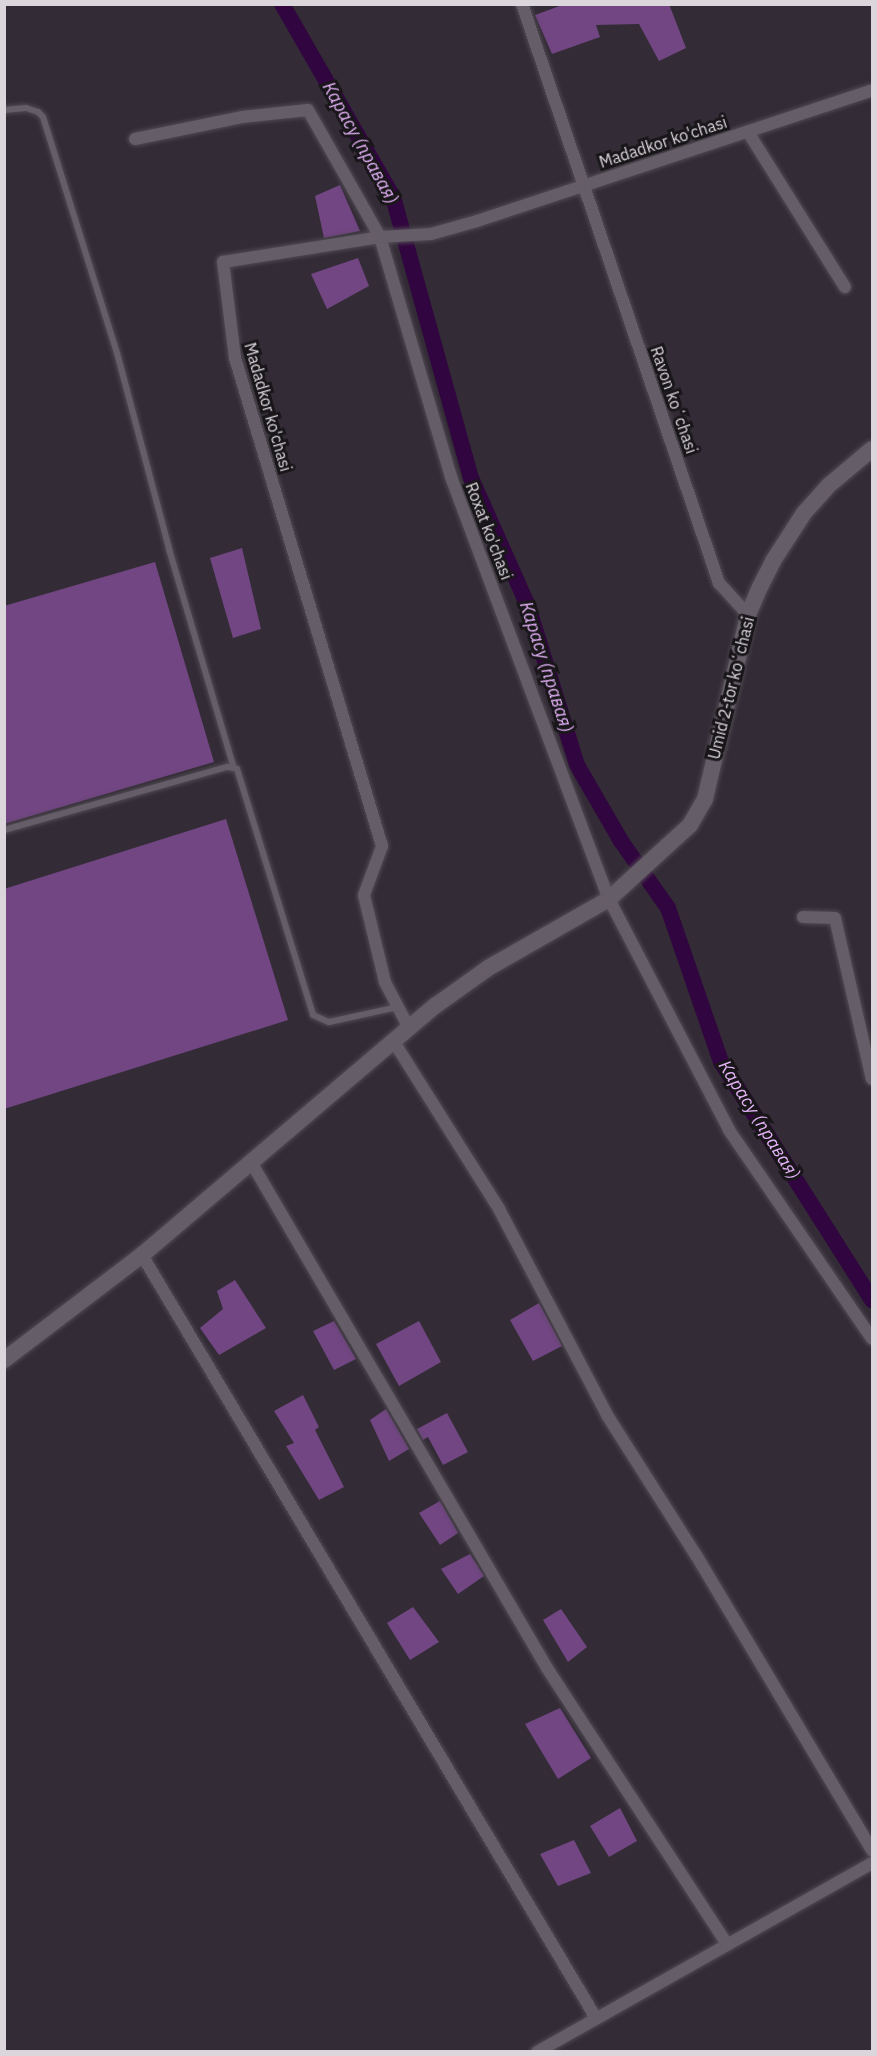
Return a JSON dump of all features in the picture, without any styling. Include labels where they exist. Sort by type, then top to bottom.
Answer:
[{"type":"main road","name":"Umid 2-tor koʻchasi","points":[[4,1360],[142,1255],[409,1029],[488,968],[613,896],[690,825],[705,799],[748,615],[773,561],[804,513],[828,486],[873,449]]},
{"type":"street","name":"Ravon koʻchasi","points":[[527,6],[583,186],[719,583],[748,615]]},
{"type":"street","name":"Madadkor ko'chasi","points":[[409,1029],[385,982],[364,895],[382,846],[235,358],[223,262],[380,237],[431,234],[873,90]]},
{"type":"street","name":"Roxat ko'chasi","points":[[135,139],[242,117],[308,110],[380,237],[451,477],[613,896],[729,1131],[873,1339]]},
{"type":"street","points":[[748,132],[845,287]]},
{"type":"street","points":[[802,917],[835,918],[873,1079]]},
{"type":"street","points":[[393,1042],[499,1209],[607,1415],[696,1556],[873,1850]]},
{"type":"street","points":[[251,1162],[547,1668],[727,1944]]},
{"type":"street","points":[[142,1255],[596,2018]]},
{"type":"street","points":[[537,2052],[873,1863]]},
{"type":"lane","points":[[4,110],[26,108],[43,117],[117,353],[169,549],[234,768],[237,769],[313,1015],[328,1022],[398,1007]]},
{"type":"lane","points":[[4,830],[227,767],[234,768]]},
{"type":"building","points":[[565,4],[669,4],[686,48],[659,61],[639,24],[596,25],[600,37],[552,54],[535,15]]},
{"type":"building","points":[[340,185],[360,231],[324,238],[315,196]]},
{"type":"building","points":[[358,258],[369,286],[327,309],[311,274]]},
{"type":"building","points":[[242,548],[261,629],[233,638],[210,558]]},
{"type":"building","points":[[155,562],[214,762],[4,824],[4,606]]},
{"type":"building","points":[[226,819],[288,1020],[4,1109],[4,889]]},
{"type":"building","points":[[235,1280],[266,1328],[219,1355],[200,1328],[223,1309],[217,1291]]},
{"type":"building","points":[[539,1303],[562,1346],[533,1361],[510,1320]]},
{"type":"building","points":[[334,1321],[356,1359],[334,1370],[313,1331]]},
{"type":"building","points":[[419,1321],[441,1362],[399,1386],[376,1344]]},
{"type":"building","points":[[303,1395],[319,1427],[315,1430],[344,1487],[319,1500],[286,1446],[294,1443],[274,1411]]},
{"type":"building","points":[[386,1409],[409,1449],[389,1461],[370,1420]]},
{"type":"building","points":[[447,1413],[468,1452],[443,1465],[428,1437],[423,1440],[417,1429]]},
{"type":"building","points":[[440,1501],[458,1533],[440,1545],[419,1513]]},
{"type":"building","points":[[470,1554],[484,1576],[458,1594],[441,1569]]},
{"type":"building","points":[[413,1607],[439,1642],[410,1660],[387,1623]]},
{"type":"building","points":[[561,1609],[587,1647],[568,1662],[543,1620]]},
{"type":"building","points":[[560,1708],[591,1758],[558,1779],[525,1724]]},
{"type":"building","points":[[620,1808],[637,1841],[609,1857],[590,1826]]},
{"type":"building","points":[[574,1840],[591,1873],[558,1886],[540,1854]]},
{"type":"waterway","name":"Карасу (правая)","points":[[282,4],[393,197],[471,478],[528,606],[577,765],[621,841],[668,908],[721,1062],[872,1300]]}]
